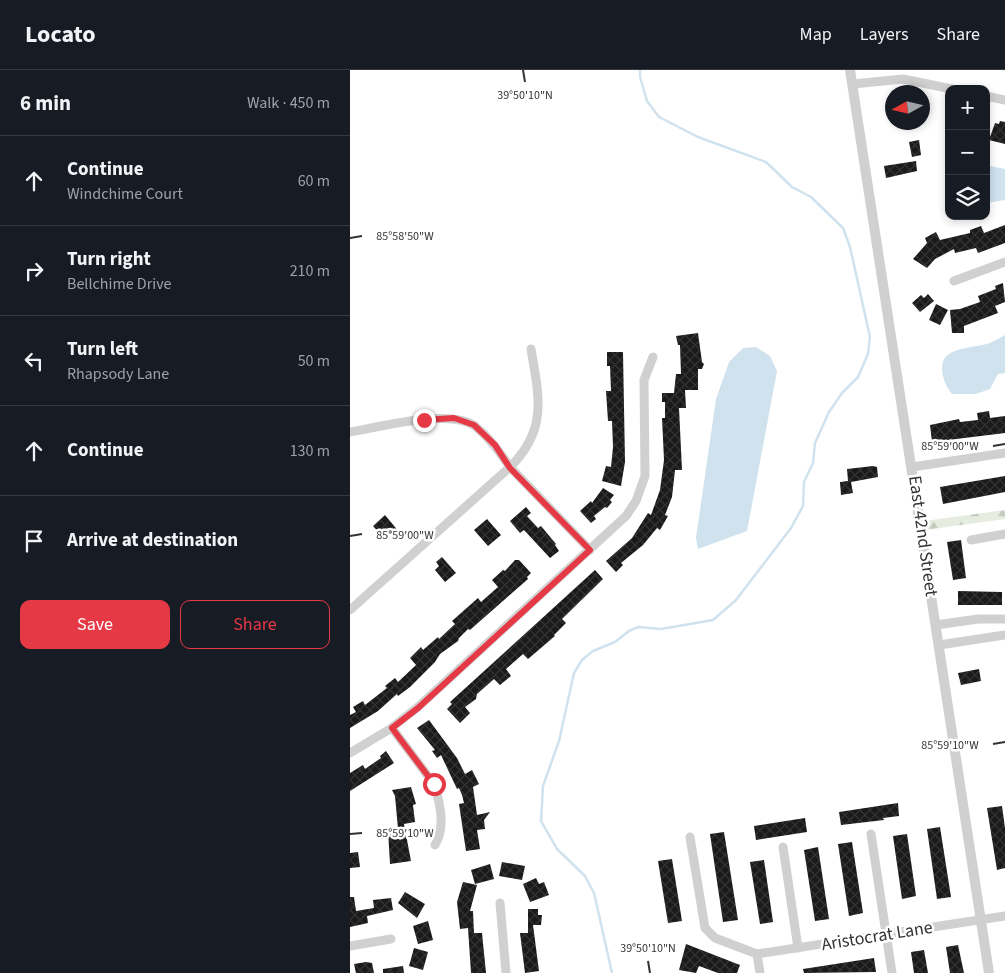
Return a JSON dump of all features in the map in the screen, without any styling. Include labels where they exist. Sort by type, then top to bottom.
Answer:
[{"type":"street","name":"East 42nd Street","points":[[850,70],[989,973]]},
{"type":"street","points":[[853,84],[903,79],[945,88]]},
{"type":"street","points":[[990,97],[1005,100]]},
{"type":"street","points":[[954,281],[1005,262]]},
{"type":"street","points":[[350,610],[523,455],[534,436],[537,417],[538,388],[531,349]]},
{"type":"street","points":[[350,753],[392,728],[418,708],[626,516],[636,501],[645,476],[644,380],[653,357]]},
{"type":"street","points":[[350,432],[424,420],[454,418],[474,425],[495,445],[510,468],[590,550]]},
{"type":"street","points":[[912,467],[1005,453]]},
{"type":"street","points":[[971,540],[1005,534]]},
{"type":"street","points":[[936,625],[978,618],[1005,619]]},
{"type":"street","points":[[939,645],[1005,635]]},
{"type":"street","points":[[392,728],[434,784],[438,795],[442,826],[441,835],[436,845]]},
{"type":"street","points":[[871,834],[892,973]]},
{"type":"street","points":[[690,837],[705,928],[715,938],[757,954],[760,973]]},
{"type":"street","points":[[783,847],[798,948]]},
{"type":"street","points":[[500,903],[506,973]]},
{"type":"street","name":"Aristocrat Lane","points":[[757,954],[1005,916]]},
{"type":"street","points":[[350,946],[391,939]]},
{"type":"green space","points":[[1005,510],[1005,519],[925,530],[924,521]]},
{"type":"water","points":[[990,166],[1005,169],[1005,200],[990,202]]},
{"type":"water","points":[[1005,335],[1005,373],[998,374],[990,389],[976,394],[952,394],[947,388],[943,376],[942,367],[944,359],[955,351],[987,344]]},
{"type":"water","points":[[756,347],[770,356],[777,371],[747,531],[698,549],[696,538],[716,399],[729,362],[743,348]]},
{"type":"building","points":[[1000,121],[1005,122],[1005,144],[990,140],[995,123],[999,124]]},
{"type":"building","points":[[919,140],[921,155],[912,157],[909,142]]},
{"type":"building","points":[[916,161],[917,171],[886,178],[884,166]]},
{"type":"building","points":[[1005,225],[1005,243],[978,253],[976,248],[955,253],[954,249],[935,259],[927,268],[913,259],[927,243],[925,238],[936,232],[940,240],[970,233],[970,230],[981,226],[984,233]]},
{"type":"building","points":[[1003,283],[1005,302],[995,306],[998,313],[964,326],[964,333],[952,333],[950,310],[960,309],[980,302],[978,296],[996,289],[995,286]]},
{"type":"building","points":[[928,294],[934,301],[920,312],[912,303],[921,295],[924,298]]},
{"type":"building","points":[[936,304],[948,310],[940,325],[929,320]]},
{"type":"building","points":[[698,333],[702,362],[704,364],[702,369],[698,369],[698,390],[685,390],[686,408],[679,408],[682,470],[675,470],[672,497],[665,515],[668,516],[660,530],[657,528],[643,545],[621,563],[623,565],[616,572],[606,561],[632,538],[648,513],[651,515],[660,490],[664,460],[662,418],[665,418],[665,402],[662,402],[662,393],[674,393],[676,374],[681,374],[680,345],[678,345],[676,336]]},
{"type":"building","points":[[607,352],[623,352],[625,462],[621,486],[602,481],[606,466],[611,467],[613,447],[612,421],[608,421],[606,391],[611,391],[610,366],[607,366]]},
{"type":"building","points":[[989,411],[990,418],[1005,416],[1005,433],[932,442],[930,425],[959,419],[960,422],[978,420],[977,413]]},
{"type":"building","points":[[877,467],[878,477],[851,482],[853,493],[841,495],[840,482],[848,481],[847,469]]},
{"type":"building","points":[[1005,476],[1005,492],[943,504],[940,487]]},
{"type":"building","points":[[603,488],[614,495],[610,500],[612,502],[607,508],[605,507],[594,516],[596,519],[591,523],[580,511],[591,501],[592,503]]},
{"type":"building","points":[[526,507],[531,513],[527,516],[538,528],[541,526],[556,544],[559,551],[550,558],[524,530],[520,533],[510,521]]},
{"type":"building","points":[[385,515],[400,533],[394,539],[389,534],[384,538],[373,526]]},
{"type":"building","points":[[487,519],[501,535],[488,546],[474,530]]},
{"type":"building","points":[[961,540],[966,578],[953,580],[947,542]]},
{"type":"building","points":[[442,557],[456,573],[445,582],[435,570],[439,566],[436,562]]},
{"type":"building","points":[[515,560],[519,560],[531,573],[527,577],[528,579],[470,630],[468,629],[458,641],[440,654],[435,662],[410,687],[398,696],[397,694],[378,711],[350,728],[350,715],[356,712],[353,707],[363,701],[365,705],[387,688],[385,686],[395,678],[398,682],[416,665],[410,658],[421,647],[423,650],[438,637],[439,639],[455,624],[452,621],[478,598],[481,602],[498,587],[492,580],[503,570],[505,571]]},
{"type":"building","points":[[595,570],[603,579],[562,619],[566,623],[555,636],[528,659],[523,654],[506,669],[511,676],[500,685],[494,679],[477,694],[476,699],[465,707],[470,713],[460,723],[447,709],[452,704],[450,702]]},
{"type":"building","points":[[958,591],[1002,592],[1002,605],[958,605]]},
{"type":"building","points":[[979,669],[981,681],[961,685],[958,673]]},
{"type":"building","points":[[429,720],[457,758],[465,774],[472,770],[479,784],[473,787],[477,815],[490,812],[484,820],[485,829],[477,830],[480,849],[466,851],[459,804],[464,803],[462,795],[459,788],[457,789],[441,755],[437,758],[432,751],[435,750],[417,728]]},
{"type":"building","points":[[386,751],[394,763],[350,791],[350,773],[363,765],[365,769],[381,758],[380,756]]},
{"type":"building","points":[[411,787],[416,804],[413,805],[415,822],[404,824],[411,861],[390,864],[388,831],[398,829],[395,796],[392,790]]},
{"type":"building","points":[[898,803],[899,816],[883,818],[884,820],[841,825],[839,812]]},
{"type":"building","points":[[1002,806],[1005,828],[1005,868],[997,870],[987,808]]},
{"type":"building","points":[[805,818],[807,832],[756,840],[754,826]]},
{"type":"building","points":[[940,827],[951,897],[937,899],[927,829]]},
{"type":"building","points":[[724,832],[738,920],[723,922],[710,834]]},
{"type":"building","points":[[907,834],[916,896],[902,899],[893,836]]},
{"type":"building","points":[[852,842],[863,913],[849,916],[838,844]]},
{"type":"building","points":[[818,847],[829,919],[815,921],[804,850]]},
{"type":"building","points":[[358,852],[360,867],[350,868],[350,853]]},
{"type":"building","points":[[672,859],[682,921],[668,923],[658,861]]},
{"type":"building","points":[[764,860],[773,922],[760,924],[750,862]]},
{"type":"building","points":[[502,862],[525,866],[522,880],[499,876]]},
{"type":"building","points":[[490,864],[494,879],[475,884],[471,870]]},
{"type":"building","points":[[536,878],[539,884],[544,882],[549,895],[530,902],[523,884]]},
{"type":"building","points":[[463,882],[477,885],[470,911],[473,911],[474,933],[482,933],[486,973],[471,973],[468,928],[460,929],[457,902]]},
{"type":"building","points":[[405,892],[425,904],[417,918],[398,903]]},
{"type":"building","points":[[350,897],[354,897],[356,911],[374,908],[373,900],[391,898],[393,910],[367,916],[368,923],[350,927]]},
{"type":"building","points":[[528,909],[538,909],[538,915],[542,915],[541,925],[533,925],[539,971],[525,973],[520,933],[528,933]]},
{"type":"building","points":[[428,921],[433,940],[418,944],[413,926]]},
{"type":"building","points":[[686,944],[740,965],[737,973],[718,973],[699,966],[696,973],[679,970]]},
{"type":"building","points":[[958,945],[964,973],[950,973],[946,947]]},
{"type":"building","points":[[414,948],[428,952],[423,970],[409,966]]},
{"type":"building","points":[[924,950],[928,973],[914,973],[911,952]]},
{"type":"building","points":[[874,958],[876,972],[804,973],[803,969]]},
{"type":"building","points":[[372,963],[374,973],[356,973],[354,964]]},
{"type":"building","points":[[403,966],[404,973],[383,973],[383,969]]},
{"type":"waterway","points":[[612,973],[594,893],[585,876],[557,849],[541,821],[543,786],[559,741],[574,673],[582,660],[593,651],[615,642],[629,631],[638,627],[661,629],[713,620],[736,600],[791,528],[803,506],[804,482],[813,463],[815,443],[829,412],[842,393],[858,377],[868,354],[870,337],[850,247],[843,228],[811,197],[792,187],[766,162],[698,137],[659,117],[647,101],[640,77],[640,70]]},
{"type":"route","points":[[424,420],[454,418],[474,425],[495,445],[510,468],[590,550],[418,708],[392,728],[434,784]]}]
